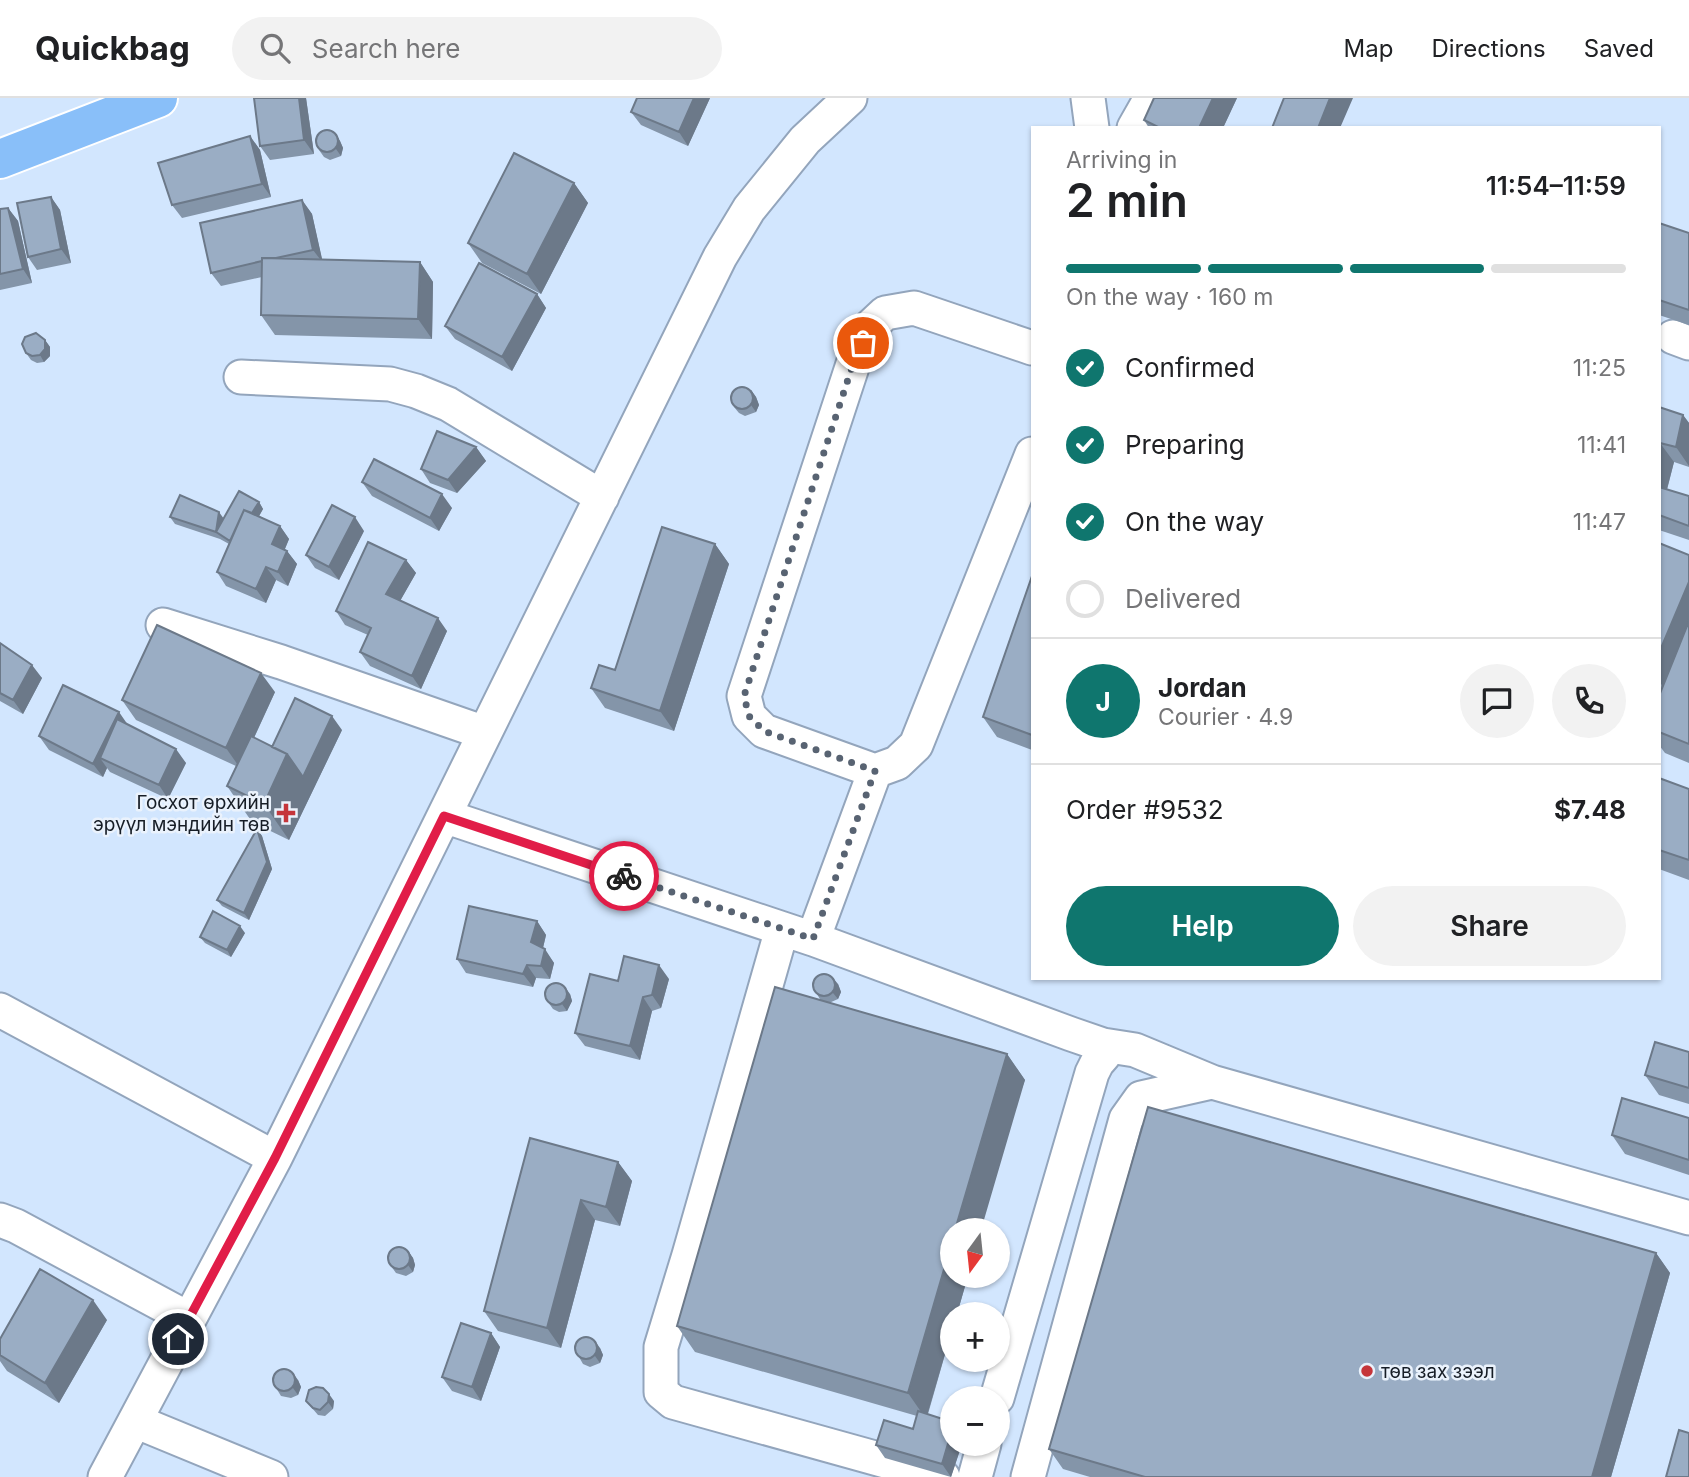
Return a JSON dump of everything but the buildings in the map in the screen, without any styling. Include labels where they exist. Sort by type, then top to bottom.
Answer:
[{"type":"main road","points":[[0,159],[158,98]]},
{"type":"street","points":[[105,1477],[275,1158],[720,257],[749,209],[805,139],[850,98]]},
{"type":"street","points":[[1088,98],[1092,126]]},
{"type":"street","points":[[1136,126],[1151,98]]},
{"type":"street","points":[[1030,467],[916,745],[897,763],[875,771],[764,731],[749,716],[744,696],[855,358],[870,327],[885,313],[914,308],[1031,348]]},
{"type":"street","points":[[240,377],[390,384],[416,391],[448,404],[602,497]]},
{"type":"street","points":[[163,625],[315,673],[485,733]]},
{"type":"street","points":[[813,939],[875,771]]},
{"type":"street","points":[[444,816],[813,939],[1103,1045],[1135,1050],[1212,1082],[1689,1218]]},
{"type":"street","points":[[782,929],[661,1347],[662,1392],[673,1402],[943,1477]]},
{"type":"street","points":[[0,1010],[275,1158]]},
{"type":"street","points":[[1001,1386],[1092,1073],[1104,1055],[1103,1045]]},
{"type":"street","points":[[1028,1477],[1126,1119],[1141,1098],[1212,1082]]},
{"type":"street","points":[[0,1220],[16,1226],[188,1319]]},
{"type":"street","points":[[135,1421],[262,1475]]},
{"type":"street","points":[[975,1477],[981,1456]]},
{"type":"way so far","points":[[624,876],[813,939],[875,771],[764,731],[749,716],[744,696],[855,358],[863,343]]},
{"type":"place","name":"Госхот өрхийн эрүүл мэндийн төв","points":[[286,813]]},
{"type":"place","name":"төв зах зээл","points":[[1367,1371]]},
{"type":"route","points":[[178,1339],[275,1158],[444,816],[624,876]]}]
